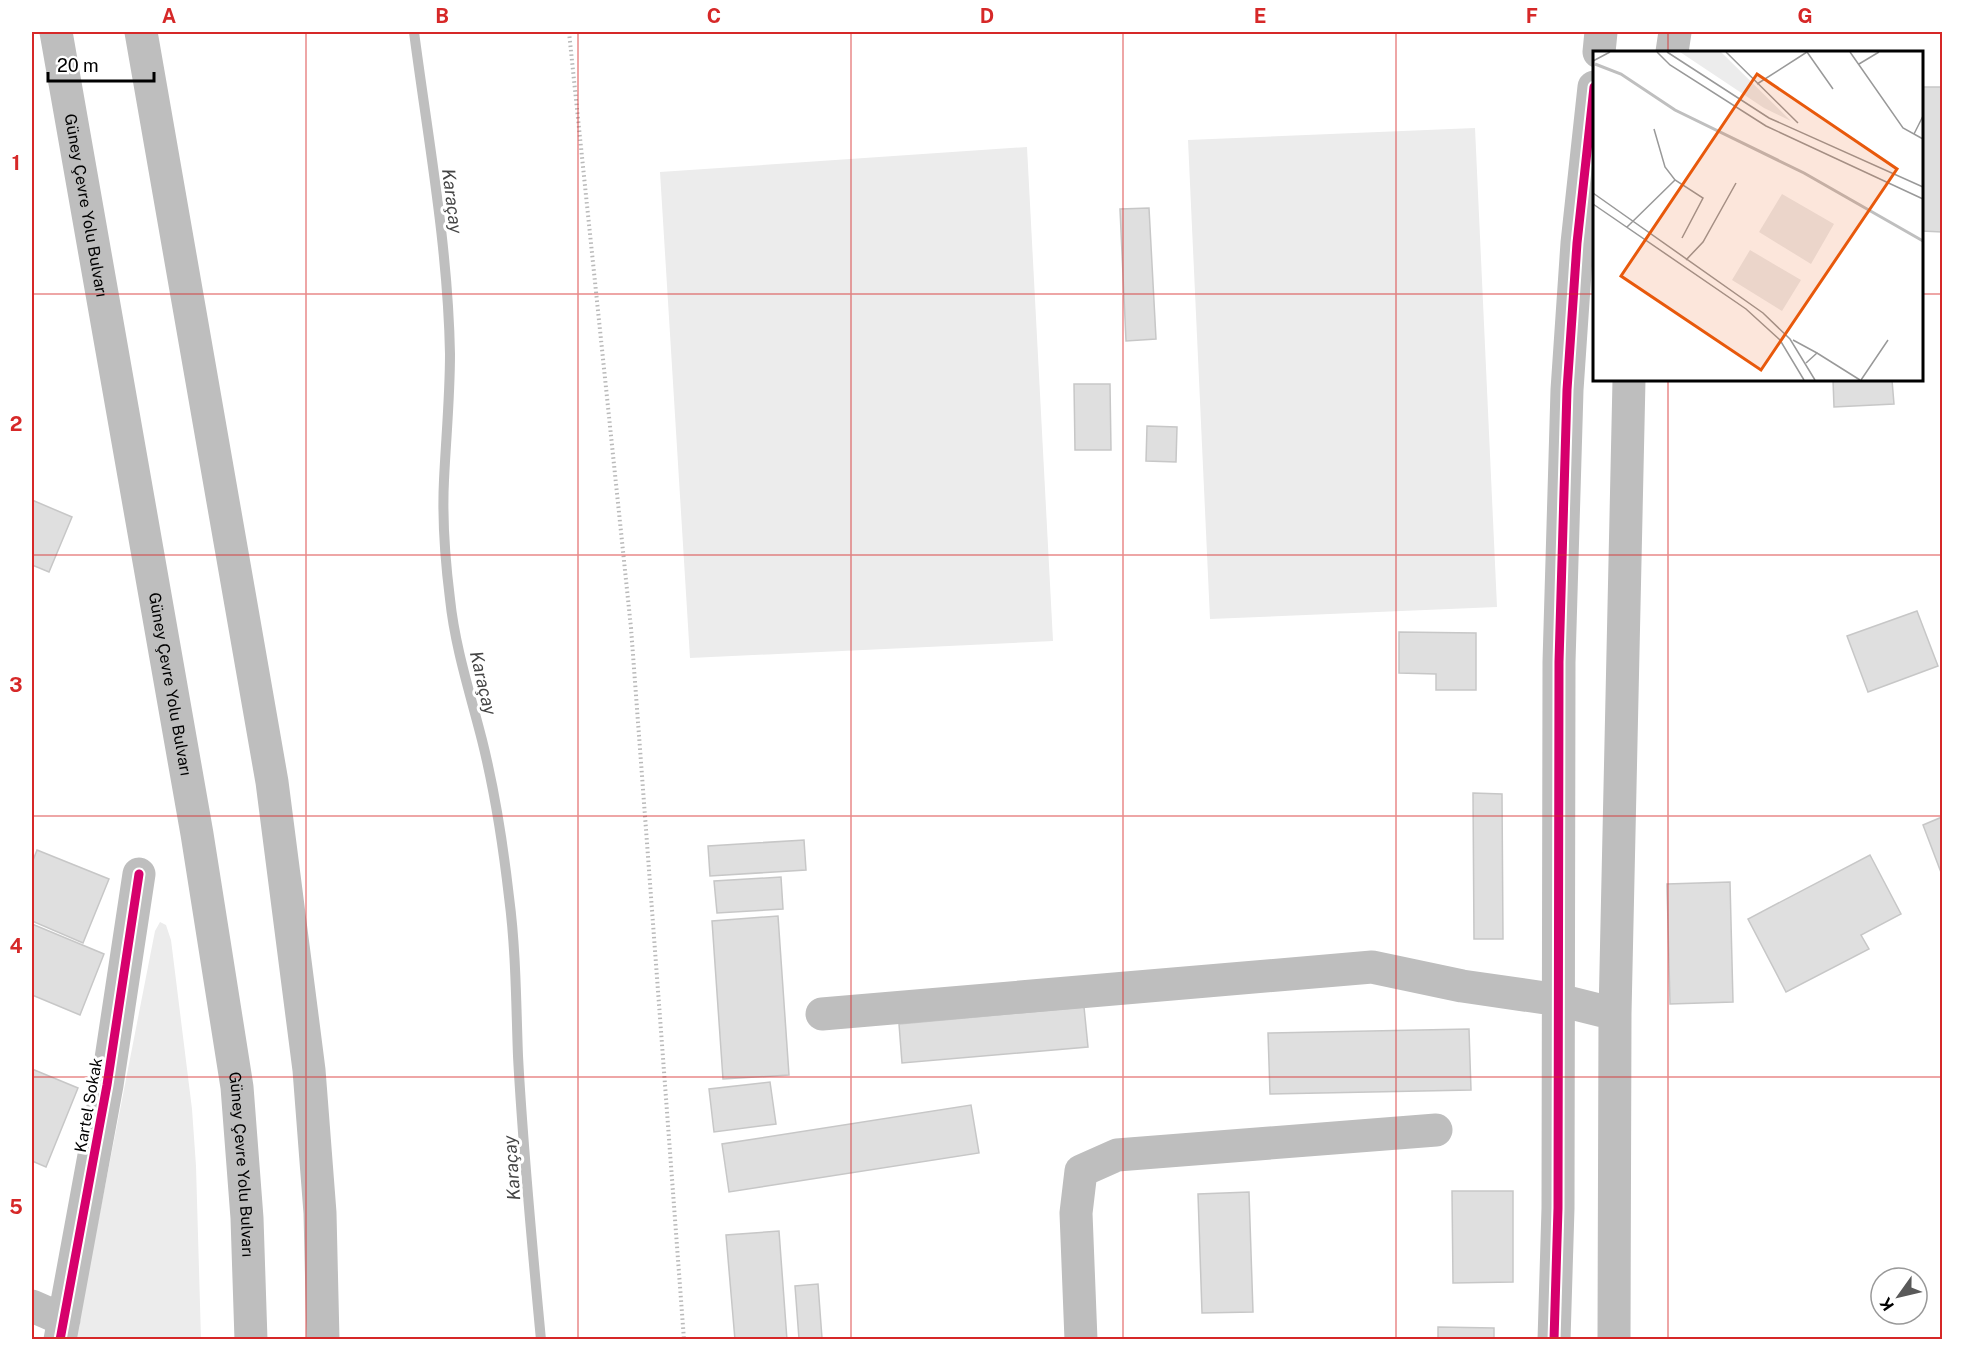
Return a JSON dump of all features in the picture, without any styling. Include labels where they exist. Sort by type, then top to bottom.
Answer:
[{"type":"main road","name":"Güney Çevre Yolu Bulvarı","points":[[56,32],[194,811],[237,1086],[248,1218],[250,1340]]},
{"type":"main road","points":[[141,32],[272,782],[309,1070],[320,1213],[323,1340]]},
{"type":"main road","points":[[1599,51],[1601,32]]},
{"type":"main road","points":[[1672,51],[1675,32]]},
{"type":"main road","points":[[1554,1340],[1558,1208],[1559,662],[1567,390],[1577,243],[1593,96]]},
{"type":"main road","points":[[1614,1340],[1616,1014],[1629,381]]},
{"type":"main road","name":"Kartel Sokak","points":[[62,1330],[107,1085],[139,874]]},
{"type":"main road","points":[[822,1014],[1372,967],[1462,986],[1559,1000],[1616,1014]]},
{"type":"main road","points":[[1081,1340],[1076,1213],[1081,1171],[1117,1155],[1436,1130]]},
{"type":"main road","points":[[32,1306],[62,1330]]},
{"type":"path","points":[[568,32],[631,628],[684,1340]]},
{"type":"shaded area","points":[[1475,128],[1497,607],[1210,619],[1188,140]]},
{"type":"shaded area","points":[[1027,147],[1053,641],[690,658],[660,172]]},
{"type":"shaded area","points":[[160,922],[166,925],[171,940],[192,1109],[201,1339],[75,1340],[155,931]]},
{"type":"building","points":[[1923,87],[1942,87],[1942,232],[1923,231]]},
{"type":"building","points":[[1149,208],[1156,339],[1126,341],[1120,209]]},
{"type":"building","points":[[1833,381],[1892,381],[1894,404],[1834,407]]},
{"type":"building","points":[[1074,384],[1110,384],[1111,450],[1075,450]]},
{"type":"building","points":[[1147,426],[1177,427],[1176,462],[1146,461]]},
{"type":"building","points":[[32,500],[72,517],[49,572],[32,565]]},
{"type":"building","points":[[1917,611],[1938,666],[1868,692],[1847,636]]},
{"type":"building","points":[[1399,632],[1476,633],[1476,690],[1436,690],[1436,674],[1399,673]]},
{"type":"building","points":[[1473,793],[1502,794],[1503,939],[1474,939]]},
{"type":"building","points":[[1942,817],[1942,875],[1923,825]]},
{"type":"building","points":[[804,840],[806,870],[710,876],[708,846]]},
{"type":"building","points":[[37,850],[109,879],[83,943],[32,921],[32,863]]},
{"type":"building","points":[[1870,855],[1901,914],[1861,935],[1869,949],[1786,992],[1748,919]]},
{"type":"building","points":[[781,877],[783,909],[717,913],[714,881]]},
{"type":"building","points":[[1730,882],[1733,1002],[1670,1004],[1667,884]]},
{"type":"building","points":[[778,916],[789,1075],[723,1079],[712,921]]},
{"type":"building","points":[[32,924],[104,954],[80,1015],[32,995]]},
{"type":"building","points":[[1084,1007],[1088,1047],[902,1063],[899,1024]]},
{"type":"building","points":[[1469,1029],[1471,1090],[1270,1094],[1268,1033]]},
{"type":"building","points":[[32,1069],[78,1088],[46,1167],[32,1161]]},
{"type":"building","points":[[770,1082],[776,1124],[714,1132],[709,1089]]},
{"type":"building","points":[[971,1105],[979,1153],[729,1192],[722,1144]]},
{"type":"building","points":[[1452,1191],[1513,1191],[1513,1282],[1453,1283]]},
{"type":"building","points":[[1249,1192],[1253,1312],[1202,1313],[1198,1194]]},
{"type":"building","points":[[779,1231],[787,1340],[735,1340],[726,1235]]},
{"type":"building","points":[[818,1284],[822,1338],[799,1339],[795,1286]]},
{"type":"building","points":[[1438,1327],[1494,1328],[1494,1340],[1438,1340]]},
{"type":"waterway","name":"Karaçay","points":[[414,32],[446,273],[450,370],[443,495],[447,569],[455,635],[491,779],[507,877],[514,957],[522,1127],[541,1340]]},
{"type":"cycle path","points":[[1554,1340],[1558,1208],[1559,662],[1567,390],[1577,243],[1593,96]]},
{"type":"cycle path","points":[[60,1340],[107,1085],[139,874]]}]
